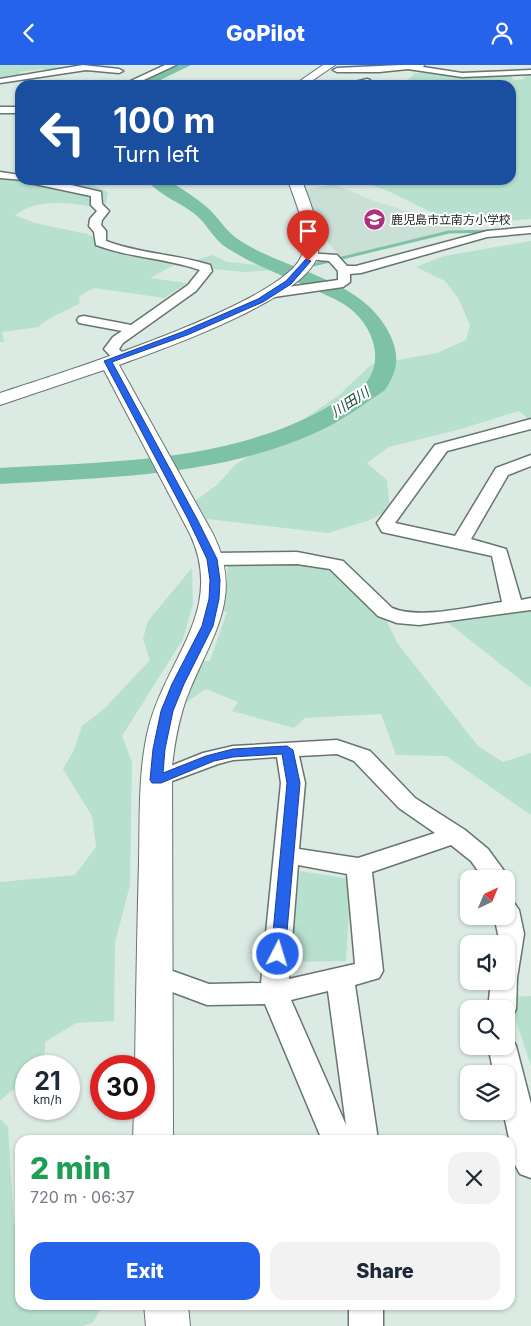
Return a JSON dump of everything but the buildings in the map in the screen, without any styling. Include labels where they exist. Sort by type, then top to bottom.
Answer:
[{"type":"main road","points":[[309,80],[334,68]]},
{"type":"main road","points":[[0,399],[203,326],[274,293],[288,282],[308,260],[313,241],[296,185]]},
{"type":"main road","points":[[113,359],[212,559],[214,599],[208,626],[178,684],[167,711],[159,749],[156,780],[153,1135]]},
{"type":"main road","points":[[166,1310],[168,1326]]},
{"type":"street","points":[[138,80],[172,65]]},
{"type":"street","points":[[334,68],[366,70],[420,65]]},
{"type":"street","points":[[0,81],[86,67],[119,71]]},
{"type":"street","points":[[410,67],[462,75],[531,71]]},
{"type":"street","points":[[0,110],[15,110]]},
{"type":"street","points":[[0,175],[15,178]]},
{"type":"street","points":[[62,185],[97,194],[96,205],[103,211],[96,219],[95,225],[100,231],[100,243],[125,252],[186,261],[206,268],[206,271],[192,287],[118,340],[111,349],[113,359]]},
{"type":"street","points":[[308,260],[338,263],[357,270],[402,255],[488,234],[531,230]]},
{"type":"street","points":[[274,293],[305,291],[339,284],[344,281],[338,263]]},
{"type":"street","points":[[84,320],[102,320],[133,329]]},
{"type":"street","points":[[212,559],[297,558],[336,565],[385,612],[397,617],[419,619],[522,605],[500,553],[488,548],[388,528],[386,523],[441,448],[531,423]]},
{"type":"street","points":[[460,543],[502,472],[531,460]]},
{"type":"street","points":[[156,780],[233,753],[337,747],[353,751],[365,758],[384,781],[407,802],[478,853],[492,870]]},
{"type":"street","points":[[287,750],[294,783],[274,993],[334,1135]]},
{"type":"street","points":[[287,855],[359,867],[454,835]]},
{"type":"street","points":[[153,974],[208,995],[274,993],[369,971],[359,867]]},
{"type":"street","points":[[340,978],[362,1135]]},
{"type":"street","points":[[504,1055],[531,1165]]},
{"type":"street","points":[[366,1310],[366,1326]]},
{"type":"shaded area","name":"鹿児島市立南方小学校","points":[[336,185],[374,201],[466,229],[340,257],[318,230],[305,190]]},
{"type":"green space","points":[[0,65],[50,65],[74,69],[47,73],[43,69],[19,72],[24,76],[0,80]]},
{"type":"green space","points":[[506,70],[514,80],[408,80],[415,73]]},
{"type":"green space","points":[[531,72],[531,219],[466,225],[449,221],[386,190],[371,185],[516,185],[516,80],[514,80],[525,79],[523,77]]},
{"type":"green space","points":[[0,171],[15,172],[15,185],[91,185],[108,192],[105,209],[47,203],[25,209],[15,215],[35,223],[87,234],[114,245],[151,253],[193,261],[212,255],[227,262],[271,266],[274,270],[244,272],[174,265],[150,278],[187,283],[164,298],[94,288],[79,296],[80,303],[47,320],[39,327],[2,332],[4,342],[0,342]]},
{"type":"green space","points":[[531,241],[531,421],[519,411],[461,429],[389,447],[367,463],[387,480],[390,509],[370,520],[328,533],[207,519],[195,501],[217,485],[235,465],[338,396],[371,365],[437,353],[466,340],[470,325],[458,298],[445,281],[416,267],[444,256]]},
{"type":"green space","points":[[297,562],[328,567],[386,620],[398,644],[478,746],[503,762],[531,753],[531,815],[446,756],[396,755],[381,714],[305,718],[294,728],[232,711],[238,702],[206,689],[185,703],[203,661],[210,661],[227,612],[223,611],[228,564]]},
{"type":"green space","points":[[192,568],[193,604],[183,639],[122,736],[132,762],[130,885],[115,943],[114,1021],[76,1023],[45,1042],[44,1055],[15,1055],[15,1089],[0,1101],[0,882],[75,875],[96,847],[92,816],[63,769],[74,750],[82,726],[104,709],[150,660],[143,639],[148,621]]},
{"type":"green space","points":[[531,608],[531,688],[443,619]]},
{"type":"green space","points":[[300,871],[351,879],[346,961],[288,962]]},
{"type":"green space","points":[[531,996],[531,1066],[515,1018],[515,1000],[509,1000],[508,997]]},
{"type":"green space","points":[[0,1119],[8,1127],[15,1226],[15,1310],[100,1310],[93,1322],[83,1326],[0,1326]]},
{"type":"waterway","name":"川田川","points":[[150,80],[185,65]]},
{"type":"waterway","name":"川田川","points":[[172,66],[181,67]]},
{"type":"waterway","name":"川田川","points":[[0,476],[147,467],[243,450],[271,442],[309,427],[338,412],[377,385],[385,367],[387,351],[378,330],[365,311],[346,297],[280,268],[233,244],[220,234],[203,212],[162,185]]},
{"type":"waterway","points":[[305,267],[449,232],[496,231]]},
{"type":"place","name":"鹿児島市立南方小学校","points":[[375,220]]},
{"type":"route","points":[[278,954],[294,783],[287,750],[233,753],[211,758],[156,780],[159,749],[167,711],[178,684],[208,626],[214,599],[215,580],[212,559],[108,361],[185,333],[260,301],[288,282],[308,261]]}]
